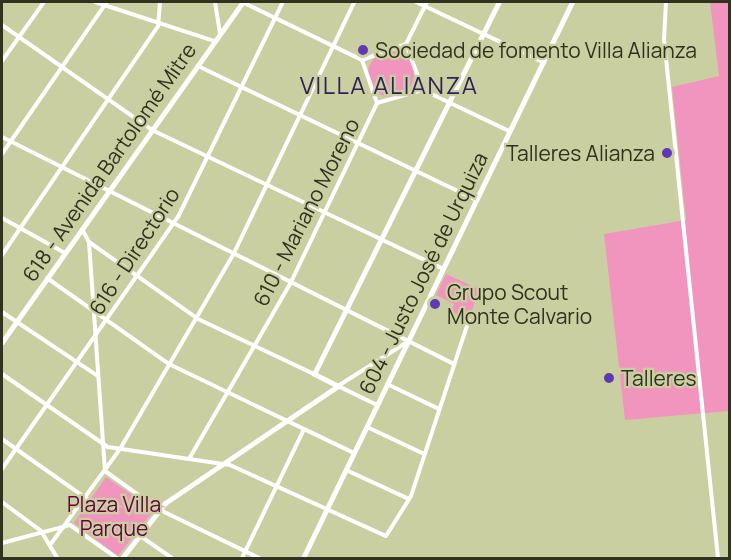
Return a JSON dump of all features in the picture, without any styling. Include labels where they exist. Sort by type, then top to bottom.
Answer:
[{"type":"main road","name":"618 - Avenida Bartolomé Mitre","points":[[2,342],[242,2]]},
{"type":"main road","points":[[122,558],[158,509],[338,386],[314,374],[350,311],[499,2]]},
{"type":"main road","name":"604 - Justo José de Urquiza","points":[[303,558],[572,2]]},
{"type":"street","points":[[2,61],[44,2]]},
{"type":"street","points":[[95,2],[106,3],[214,41]]},
{"type":"street","points":[[2,255],[18,225],[160,23],[160,2]]},
{"type":"street","points":[[215,2],[220,33]]},
{"type":"street","points":[[242,2],[362,60],[377,103]]},
{"type":"street","name":"616 - Directorio","points":[[2,470],[175,221],[283,2]]},
{"type":"street","points":[[50,545],[69,525],[120,449],[234,253],[354,2]]},
{"type":"street","points":[[416,2],[426,4],[543,62]]},
{"type":"street","points":[[666,2],[664,39],[718,558]]},
{"type":"street","points":[[2,154],[106,3]]},
{"type":"street","points":[[362,60],[405,44],[426,4]]},
{"type":"street","points":[[2,25],[152,130],[442,269]]},
{"type":"street","points":[[405,44],[423,90],[509,131]]},
{"type":"street","points":[[197,66],[476,200]]},
{"type":"street","name":"610 - Mariano Moreno","points":[[189,459],[291,282],[360,144],[377,103],[423,90]]},
{"type":"street","points":[[2,137],[175,221],[454,364]]},
{"type":"street","points":[[2,218],[66,253]]},
{"type":"street","points":[[82,228],[89,242],[105,471]]},
{"type":"street","points":[[89,242],[195,317],[314,374]]},
{"type":"street","points":[[47,278],[169,364],[354,453]]},
{"type":"street","points":[[2,312],[98,376]]},
{"type":"street","points":[[2,374],[104,445],[224,464],[384,536],[409,499],[469,320]]},
{"type":"street","points":[[338,386],[408,342]]},
{"type":"street","points":[[387,384],[438,409]]},
{"type":"street","points":[[338,386],[377,405]]},
{"type":"street","points":[[367,427],[424,454]]},
{"type":"street","points":[[242,558],[304,429]]},
{"type":"street","points":[[2,439],[87,499]]},
{"type":"street","points":[[346,470],[409,499]]},
{"type":"street","points":[[105,471],[158,509],[259,558]]},
{"type":"street","points":[[2,502],[42,531],[57,558]]},
{"type":"street","points":[[2,543],[69,525],[117,558]]},
{"type":"street","points":[[139,535],[172,558]]},
{"type":"green space","points":[[710,2],[729,2],[729,411],[625,420],[604,234],[686,220],[672,87],[719,76]]},
{"type":"green space","points":[[391,51],[407,58],[414,74],[407,90],[391,97],[375,90],[368,74],[375,58]]},
{"type":"green space","points":[[446,274],[479,289],[469,320],[451,312],[454,304],[436,295]]},
{"type":"green space","name":"Plaza Villa Parque","points":[[106,477],[154,510],[118,556],[74,523]]},
{"type":"place","name":"Sociedad de fomento Villa Alianza","points":[[363,50]]},
{"type":"place","name":"Talleres Alianza","points":[[667,153]]},
{"type":"place","name":"Grupo Scout Monte Calvario","points":[[435,304]]},
{"type":"place","name":"Talleres","points":[[609,378]]},
{"type":"district","name":"VILLA ALIANZA","points":[[389,85]]}]
